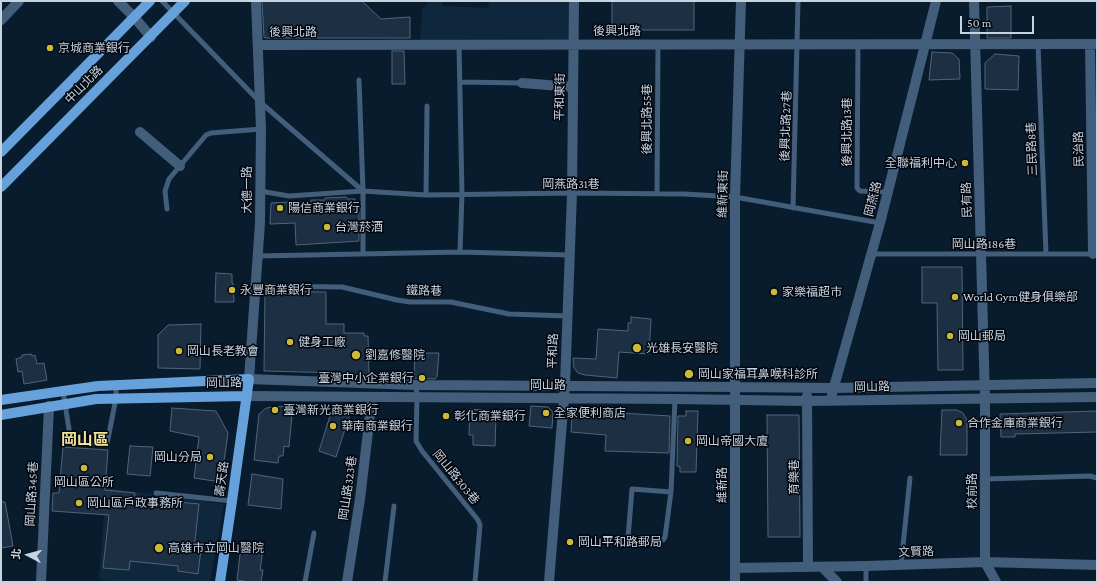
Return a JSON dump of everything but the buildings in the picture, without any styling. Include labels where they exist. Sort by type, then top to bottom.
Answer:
[{"type":"main road","name":"中山北路","points":[[1,152],[150,1]]},
{"type":"main road","name":"中山北路","points":[[1,187],[185,1]]},
{"type":"main road","name":"岡山路","points":[[1,400],[98,386],[249,379]]},
{"type":"main road","name":"壽天路","points":[[220,582],[249,379]]},
{"type":"main road","name":"岡山路","points":[[1,415],[96,399],[247,396]]},
{"type":"street","points":[[1,20],[19,1]]},
{"type":"street","points":[[118,1],[134,16],[150,37]]},
{"type":"street","name":"大德一路","points":[[249,379],[260,223],[261,129],[256,1]]},
{"type":"street","name":"平和東街","points":[[572,193],[574,1]]},
{"type":"street","name":"維新東街","points":[[735,388],[735,197],[741,1]]},
{"type":"street","name":"岡燕路","points":[[830,401],[872,254],[936,1]]},
{"type":"street","name":"民有路","points":[[974,1],[985,398]]},
{"type":"street","name":"後興北路","points":[[258,45],[1093,44]]},
{"type":"street","name":"民治路","points":[[1093,44],[1095,254]]},
{"type":"street","points":[[522,83],[573,87]]},
{"type":"street","points":[[140,132],[180,166]]},
{"type":"street","name":"平和路","points":[[549,582],[565,385],[572,193]]},
{"type":"street","name":"岡山路","points":[[249,379],[416,385],[565,385],[735,388],[834,388],[1097,383]]},
{"type":"street","name":"維新路","points":[[735,388],[735,582]]},
{"type":"street","name":"育樂巷","points":[[806,388],[808,567]]},
{"type":"street","name":"岡山路","points":[[247,396],[675,399],[735,401],[1097,397]]},
{"type":"street","name":"岡山路323巷","points":[[347,582],[360,499],[372,398]]},
{"type":"street","name":"校前路","points":[[985,398],[985,562],[996,582]]},
{"type":"street","name":"岡山路345巷","points":[[40,582],[49,406]]},
{"type":"street","name":"文賢路","points":[[735,568],[985,562],[1097,565]]},
{"type":"street","points":[[822,567],[837,582]]},
{"type":"lane","points":[[162,1],[260,102],[363,191]]},
{"type":"lane","name":"後興北路27巷","points":[[793,208],[798,1]]},
{"type":"lane","name":"後興北路55巷","points":[[657,194],[658,44]]},
{"type":"lane","name":"後興北路13巷","points":[[858,44],[857,188],[860,191],[888,192]]},
{"type":"lane","name":"三民路8巷","points":[[1038,44],[1046,254]]},
{"type":"lane","points":[[459,45],[462,194],[460,252]]},
{"type":"lane","points":[[359,80],[363,191],[363,254]]},
{"type":"lane","points":[[460,82],[522,83]]},
{"type":"lane","points":[[426,194],[427,106]]},
{"type":"lane","points":[[167,209],[166,186],[168,179],[206,135],[211,133],[261,129]]},
{"type":"lane","name":"岡燕路31巷","points":[[260,191],[289,196],[363,191],[426,194],[572,193],[735,197],[880,223]]},
{"type":"lane","points":[[258,256],[460,252],[570,255]]},
{"type":"lane","name":"岡山路186巷","points":[[872,254],[1095,254]]},
{"type":"lane","name":"鐵路巷","points":[[256,286],[342,287],[410,302],[451,302],[509,314],[568,316]]},
{"type":"lane","points":[[63,391],[71,442],[107,444],[116,398],[116,385]]},
{"type":"lane","name":"岡山路303巷","points":[[416,385],[416,441],[422,451],[478,520],[480,525],[475,582]]},
{"type":"lane","points":[[671,492],[632,489],[628,538],[663,540],[665,537],[671,492],[675,399]]},
{"type":"lane","points":[[985,479],[1090,476],[1097,478]]},
{"type":"lane","points":[[901,565],[910,478]]},
{"type":"lane","points":[[156,493],[232,501]]},
{"type":"lane","points":[[385,582],[394,506]]},
{"type":"lane","points":[[305,582],[314,533]]},
{"type":"lane","points":[[866,566],[866,582]]},
{"type":"shaded area","points":[[430,1],[442,1],[442,6],[488,8],[489,1],[576,1],[577,44],[420,45],[422,10]]},
{"type":"shaded area","name":"高雄市立岡山醫院","points":[[108,488],[224,504],[210,582],[115,582],[99,579],[104,516]]},
{"type":"place","name":"京城商業銀行","points":[[50,48]]},
{"type":"place","name":"全聯福利中心","points":[[965,163]]},
{"type":"place","name":"陽信商業銀行","points":[[280,208]]},
{"type":"place","name":"台灣菸酒","points":[[327,227]]},
{"type":"place","name":"永豐商業銀行","points":[[232,290]]},
{"type":"place","name":"家樂福超市","points":[[774,292]]},
{"type":"place","name":"World Gym健身俱樂部","points":[[955,297]]},
{"type":"place","name":"岡山郵局","points":[[950,336]]},
{"type":"place","name":"健身工廠","points":[[290,342]]},
{"type":"place","name":"光雄長安醫院","points":[[637,348]]},
{"type":"place","name":"岡山長老教會","points":[[179,351]]},
{"type":"place","name":"劉嘉修醫院","points":[[356,355]]},
{"type":"place","name":"岡山家福耳鼻喉科診所","points":[[689,374]]},
{"type":"place","name":"臺灣中小企業銀行","points":[[422,378]]},
{"type":"place","name":"臺灣新光商業銀行","points":[[275,410]]},
{"type":"place","name":"全家便利商店","points":[[546,413]]},
{"type":"place","name":"彰化商業銀行","points":[[446,416]]},
{"type":"place","name":"合作金庫商業銀行","points":[[959,423]]},
{"type":"place","name":"華南商業銀行","points":[[333,426]]},
{"type":"place","name":"岡山帝國大廈","points":[[688,441]]},
{"type":"place","name":"岡山分局","points":[[210,457]]},
{"type":"place","name":"岡山區公所","points":[[84,468]]},
{"type":"place","name":"岡山區戶政事務所","points":[[79,503]]},
{"type":"place","name":"岡山平和路郵局","points":[[570,542]]},
{"type":"place","name":"高雄市立岡山醫院","points":[[159,548]]},
{"type":"district","name":"岡山區","points":[[85,440]]}]
